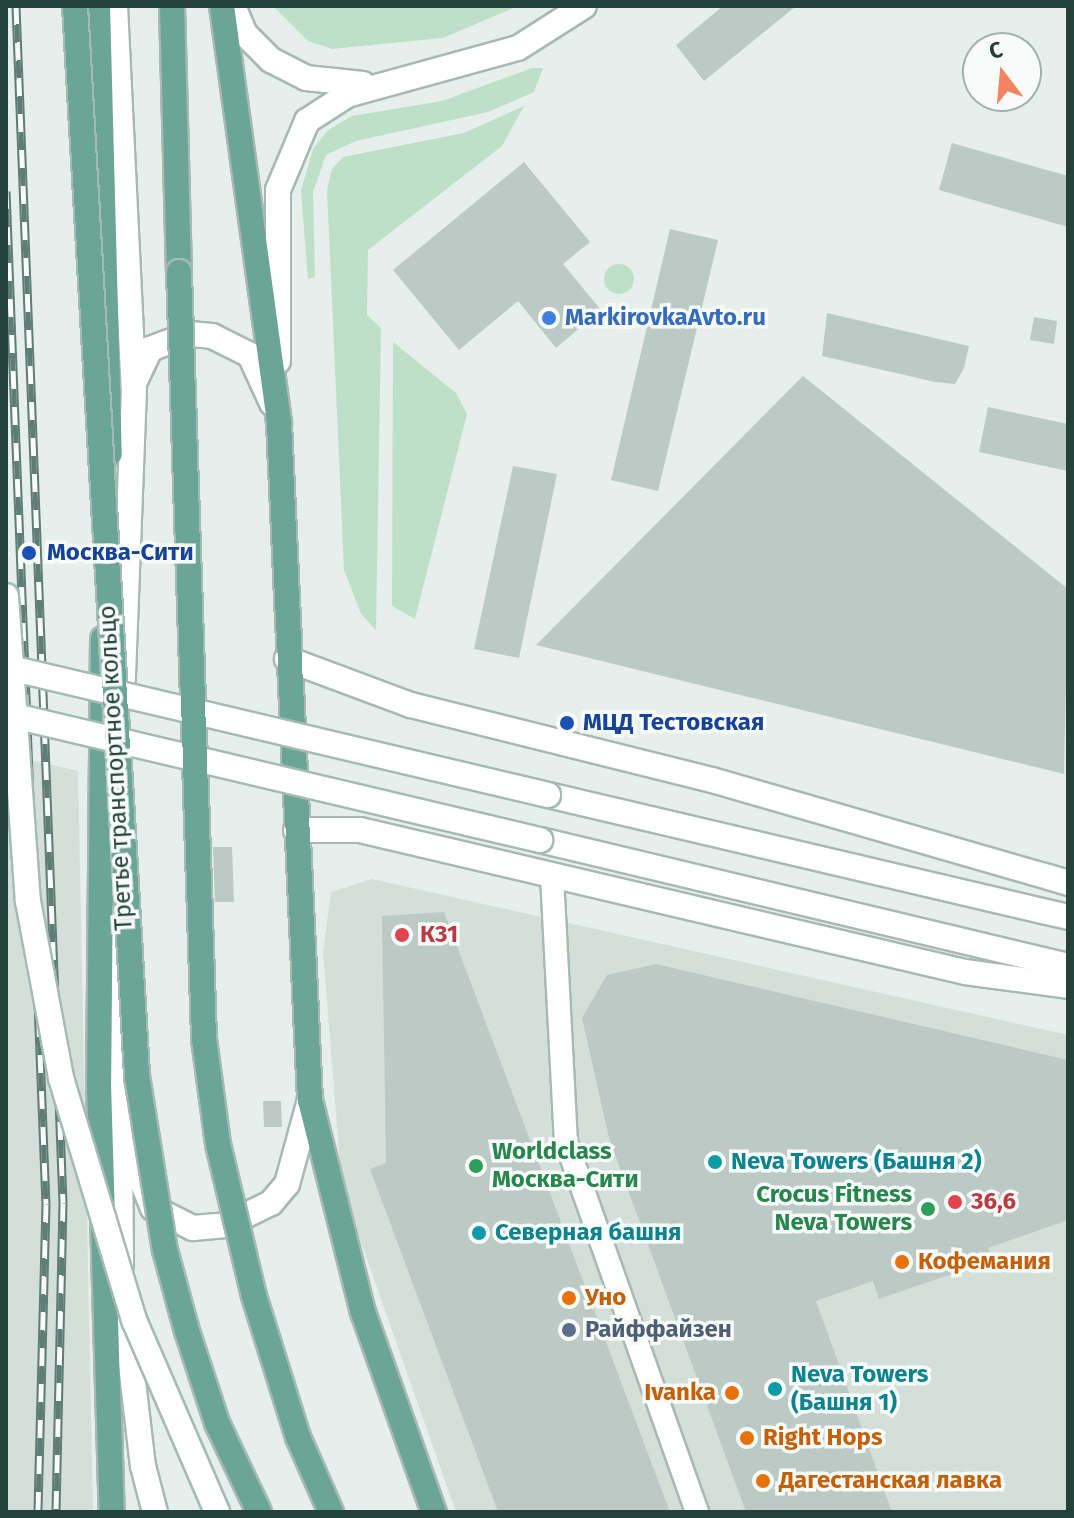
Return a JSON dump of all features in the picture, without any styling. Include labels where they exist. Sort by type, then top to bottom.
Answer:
[{"type":"main road","points":[[68,6],[103,637]]},
{"type":"main road","name":"Третье транспортное кольцо","points":[[75,6],[137,1076],[165,1250],[186,1328],[217,1423],[259,1512]]},
{"type":"main road","points":[[98,6],[112,388],[103,637],[112,1512]]},
{"type":"main road","points":[[115,6],[134,389],[117,969],[107,1086],[122,1280],[143,1466],[155,1512]]},
{"type":"main road","points":[[172,6],[204,1039],[218,1144],[254,1296],[298,1437],[331,1512]]},
{"type":"main road","points":[[222,6],[279,423]]},
{"type":"main road","points":[[233,6],[256,46],[306,78],[355,84],[417,78]]},
{"type":"main road","points":[[434,1512],[363,1312],[310,1100],[287,659],[279,423],[277,210],[286,156],[307,121],[333,101],[518,48],[584,6]]},
{"type":"main road","points":[[134,389],[150,349],[190,334],[212,336],[250,355],[279,423]]},
{"type":"main road","points":[[6,596],[28,901],[61,1078],[134,1320],[217,1512]]},
{"type":"main road","points":[[287,659],[411,705],[712,780],[1068,883]]},
{"type":"main road","points":[[6,667],[1068,917]]},
{"type":"main road","points":[[6,714],[1068,966]]},
{"type":"main road","points":[[296,830],[360,830],[965,972],[1068,986]]},
{"type":"main road","points":[[107,1086],[138,1187],[171,1223],[193,1228],[226,1225],[271,1203],[301,1154],[310,1100]]},
{"type":"street","points":[[552,876],[566,1142],[697,1512]]},
{"type":"shaded area","points":[[6,754],[78,771],[93,1512],[6,1512]]},
{"type":"shaded area","points":[[372,879],[1068,1035],[1068,1512],[456,1512],[342,1188],[323,952],[331,892]]},
{"type":"green space","points":[[273,6],[518,6],[443,38],[332,49],[308,41]]},
{"type":"green space","points":[[532,68],[543,68],[534,92],[488,112],[356,141],[326,155],[313,192],[315,277],[308,279],[301,191],[313,149],[328,130],[352,116],[442,101]]},
{"type":"green space","points":[[524,106],[502,146],[368,250],[367,315],[381,328],[376,630],[361,614],[344,570],[327,190],[332,169],[343,157],[464,133]]},
{"type":"green space","points":[[619,264],[630,268],[634,279],[630,290],[619,294],[608,290],[604,279],[608,268]]},
{"type":"green space","points":[[393,342],[456,393],[467,414],[415,619],[392,606]]},
{"type":"building","points":[[723,6],[796,6],[704,81],[676,45]]},
{"type":"building","points":[[952,143],[1068,176],[1068,227],[939,190]]},
{"type":"building","points":[[524,162],[590,242],[563,264],[601,310],[556,348],[518,301],[459,350],[393,270]]},
{"type":"building","points":[[670,229],[718,240],[658,491],[611,480]]},
{"type":"building","points":[[827,313],[969,346],[964,368],[955,384],[822,356]]},
{"type":"building","points":[[1034,317],[1057,321],[1054,344],[1030,340]]},
{"type":"building","points":[[803,376],[1068,589],[1064,774],[536,645]]},
{"type":"building","points":[[988,407],[1068,424],[1068,471],[979,452]]},
{"type":"building","points":[[513,466],[557,474],[519,658],[474,649]]},
{"type":"building","points":[[213,847],[232,847],[234,902],[215,902]]},
{"type":"building","name":"Северная башня","points":[[444,912],[670,1512],[498,1512],[370,1169],[386,1163],[382,916]]},
{"type":"building","name":"Neva Towers (Башня 2)","points":[[656,964],[1068,1060],[1068,1220],[988,1248],[992,1260],[879,1299],[873,1281],[816,1301],[892,1512],[746,1512],[609,1138],[582,1018],[607,975]]},
{"type":"building","points":[[263,1101],[281,1101],[282,1127],[264,1127]]},
{"type":"railway","points":[[16,6],[63,1203],[56,1512]]},
{"type":"railway","points":[[6,191],[46,1204],[38,1512]]},
{"type":"place","name":"MarkirovkaAvto.ru","points":[[549,318]]},
{"type":"place","name":"Москва-Сити","points":[[29,553]]},
{"type":"place","name":"МЦД Тестовская","points":[[567,723]]},
{"type":"place","name":"К31","points":[[402,935]]},
{"type":"place","name":"Neva Towers (Башня 2)","points":[[715,1162]]},
{"type":"place","name":"Worldclass Москва-Сити","points":[[476,1166]]},
{"type":"place","name":"36,6","points":[[955,1202]]},
{"type":"place","name":"Crocus Fitness Neva Towers","points":[[928,1209]]},
{"type":"place","name":"Северная башня","points":[[479,1233]]},
{"type":"place","name":"Кофемания","points":[[902,1262]]},
{"type":"place","name":"Уно","points":[[569,1298]]},
{"type":"place","name":"Райффайзен","points":[[569,1330]]},
{"type":"place","name":"Neva Towers (Башня 1)","points":[[775,1389]]},
{"type":"place","name":"Ivanka","points":[[732,1393]]},
{"type":"place","name":"Right Hops","points":[[747,1438]]},
{"type":"place","name":"Дагестанская лавка","points":[[763,1481]]}]
